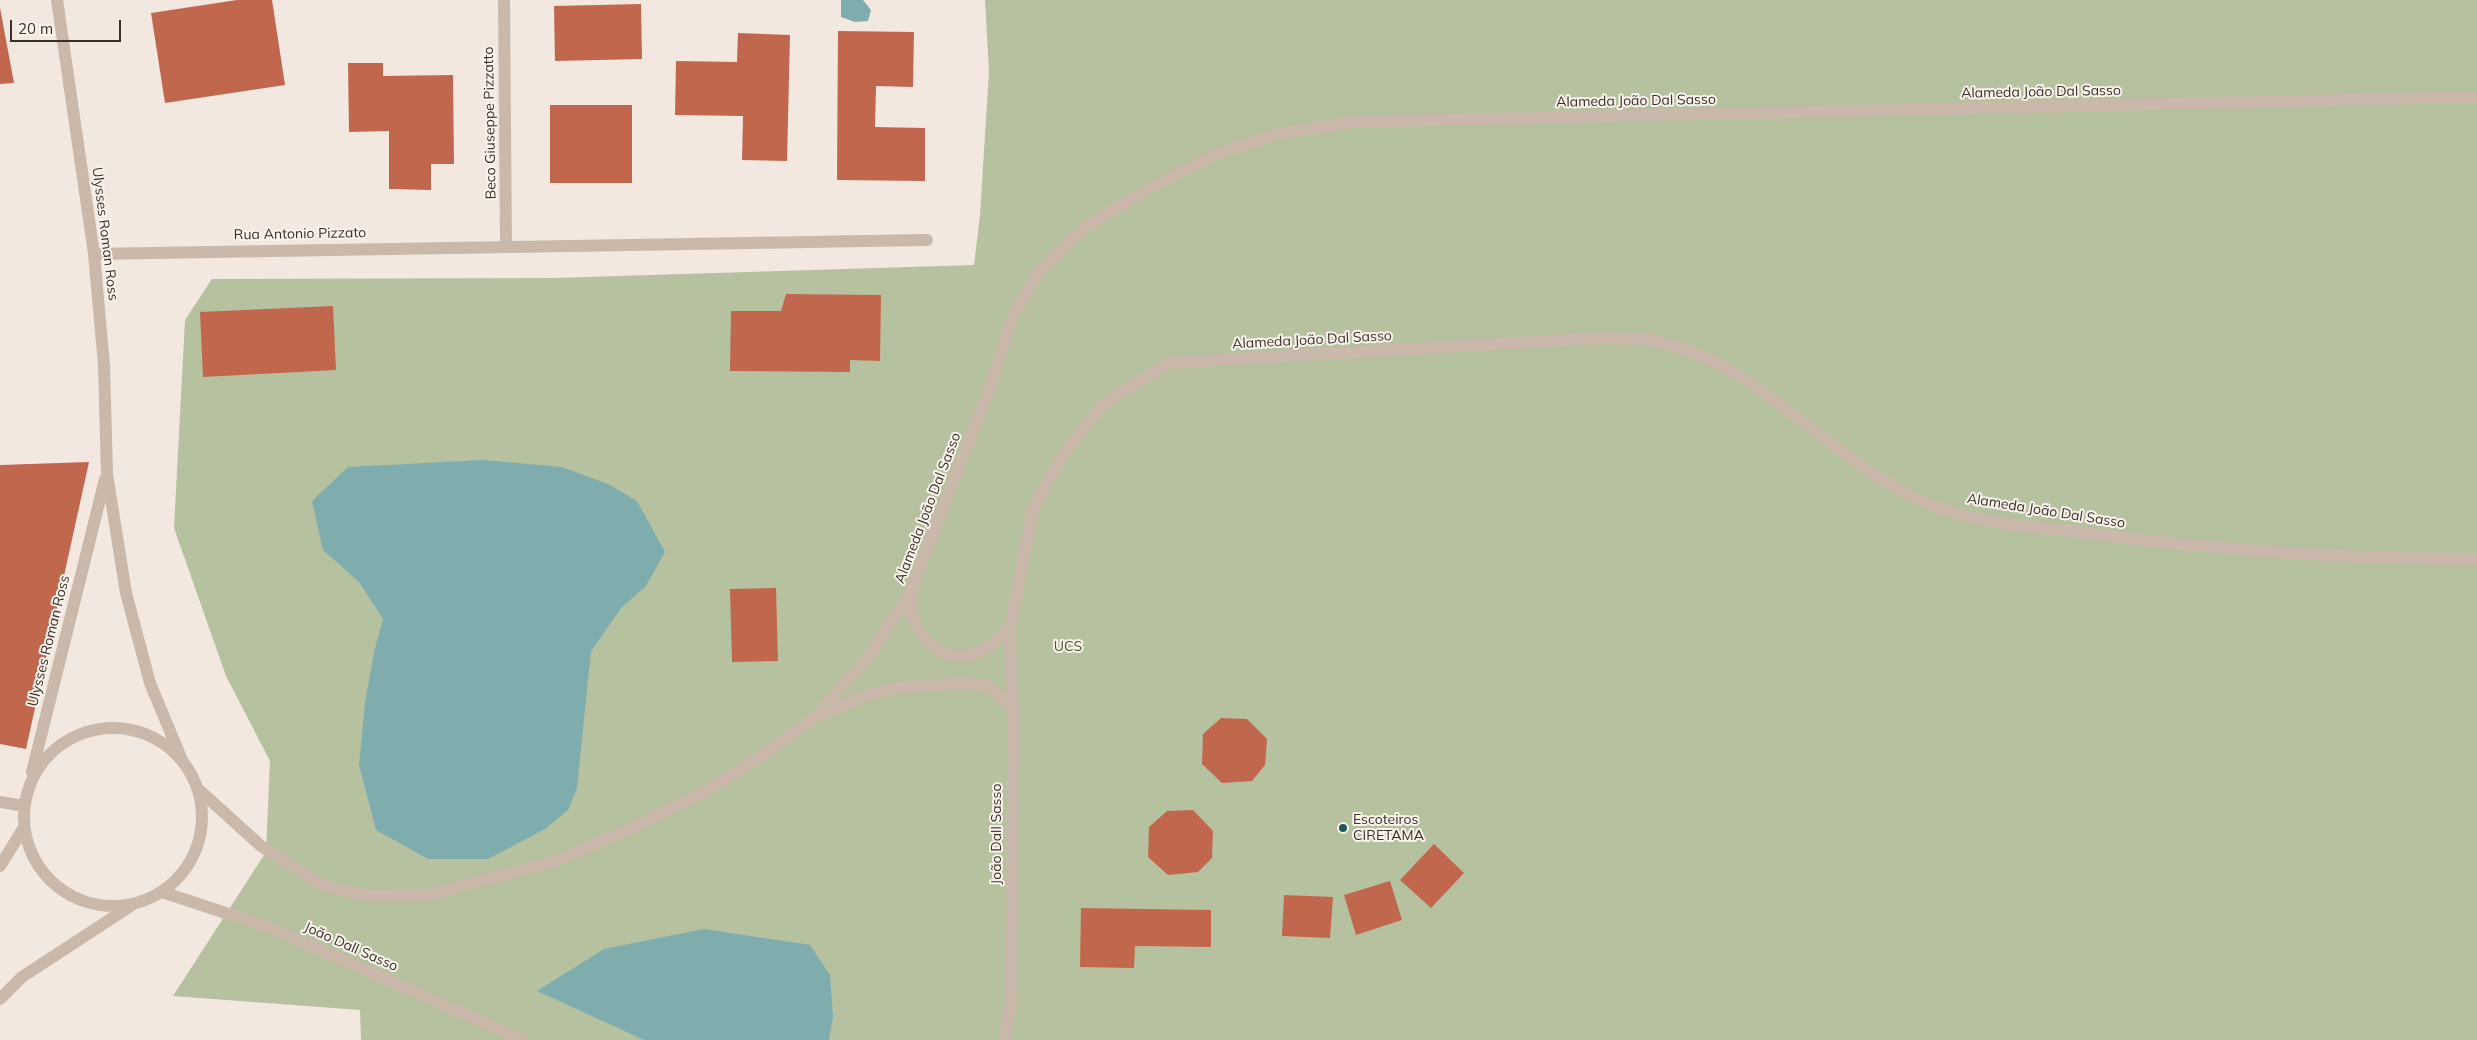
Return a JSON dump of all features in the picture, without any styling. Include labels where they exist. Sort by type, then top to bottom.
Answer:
[{"type":"street","name":"Ulysses Roman Ross","points":[[0,999],[22,977],[134,904],[162,892],[184,873],[198,847],[203,818],[198,789],[182,760],[150,683],[126,593],[106,474],[104,365],[94,254],[56,0]]},
{"type":"street","name":"Beco Giuseppe Pizzatto","points":[[504,0],[506,245]]},
{"type":"street","name":"Alameda João Dal Sasso","points":[[2477,97],[1352,122],[1278,134],[1215,155],[1146,190],[1083,229],[1039,271],[1012,318],[990,387],[911,591],[912,617],[927,640],[942,654],[960,657],[977,653],[1010,627],[1033,509],[1063,456],[1101,406],[1168,363],[1603,338],[1649,340],[1695,354],[1748,381],[1890,485],[1946,510],[2002,523],[2148,542],[2277,553],[2418,559],[2477,559]]},
{"type":"street","name":"Rua Antonio Pizzato","points":[[94,254],[506,245],[927,240]]},
{"type":"street","name":"Ulysses Roman Ross","points":[[106,474],[24,806],[23,829],[35,861],[53,884],[78,899],[87,902],[106,906],[134,904]]},
{"type":"street","points":[[198,789],[261,846],[324,886],[368,896],[426,895],[554,862],[632,828],[701,794],[757,760],[814,718],[869,656],[911,591]]},
{"type":"street","name":"João Dall Sasso","points":[[1005,1040],[1012,996],[1013,710],[1010,627]]},
{"type":"street","points":[[814,718],[867,695],[897,688],[960,683],[987,685],[1013,710]]},
{"type":"street","name":"Ulysses Roman Ross","points":[[29,787],[42,763],[61,745],[85,732],[111,728],[138,731],[162,742],[182,760]]},
{"type":"street","points":[[0,802],[24,806]]},
{"type":"street","name":"Ulysses Roman Ross","points":[[0,866],[23,829]]},
{"type":"street","name":"João Dall Sasso","points":[[162,892],[268,927],[523,1040]]},
{"type":"green space","name":"UCS","points":[[985,0],[2477,0],[2477,1040],[361,1040],[360,1010],[173,996],[266,852],[270,761],[226,676],[174,528],[185,320],[212,279],[554,278],[974,265],[980,215],[989,71]]},
{"type":"water","points":[[841,0],[863,0],[871,10],[868,21],[855,22],[841,17]]},
{"type":"water","points":[[483,460],[562,467],[608,484],[637,501],[665,552],[646,586],[622,607],[591,651],[577,788],[568,810],[545,829],[488,859],[428,859],[376,830],[359,765],[365,703],[374,652],[383,619],[359,582],[323,550],[312,501],[348,467]]},
{"type":"water","points":[[704,929],[810,945],[830,975],[833,1016],[829,1040],[644,1040],[537,991],[604,949]]},
{"type":"building","points":[[237,0],[272,0],[285,85],[165,103],[151,13]]},
{"type":"building","points":[[641,4],[642,59],[555,61],[554,6]]},
{"type":"building","points":[[0,8],[14,83],[0,84]]},
{"type":"building","points":[[838,31],[914,32],[913,87],[876,86],[875,127],[925,128],[925,181],[837,180]]},
{"type":"building","points":[[738,33],[790,35],[787,161],[742,160],[743,116],[675,115],[676,61],[737,62]]},
{"type":"building","points":[[348,63],[383,63],[383,76],[453,75],[454,164],[431,164],[431,190],[389,189],[389,131],[349,132]]},
{"type":"building","points":[[550,105],[632,105],[632,183],[550,183]]},
{"type":"building","points":[[786,294],[881,295],[880,361],[850,360],[850,372],[730,371],[731,311],[781,311]]},
{"type":"building","points":[[333,306],[336,370],[203,377],[200,312]]},
{"type":"building","points":[[89,462],[26,749],[0,744],[0,465]]},
{"type":"building","points":[[776,588],[778,661],[732,662],[730,589]]},
{"type":"building","points":[[1221,718],[1247,719],[1267,739],[1265,765],[1252,781],[1222,783],[1202,764],[1203,734]]},
{"type":"building","points":[[1193,810],[1213,831],[1212,858],[1198,872],[1168,875],[1148,857],[1149,827],[1167,811]]},
{"type":"building","points":[[1434,844],[1464,873],[1431,908],[1400,880]]},
{"type":"building","points":[[1390,881],[1402,920],[1356,935],[1344,895]]},
{"type":"building","points":[[1284,895],[1333,897],[1330,938],[1282,936]]},
{"type":"building","points":[[1081,908],[1211,910],[1211,947],[1135,946],[1134,968],[1080,967]]},
{"type":"place","name":"Escoteiros CIRETAMA","points":[[1343,828]]}]
